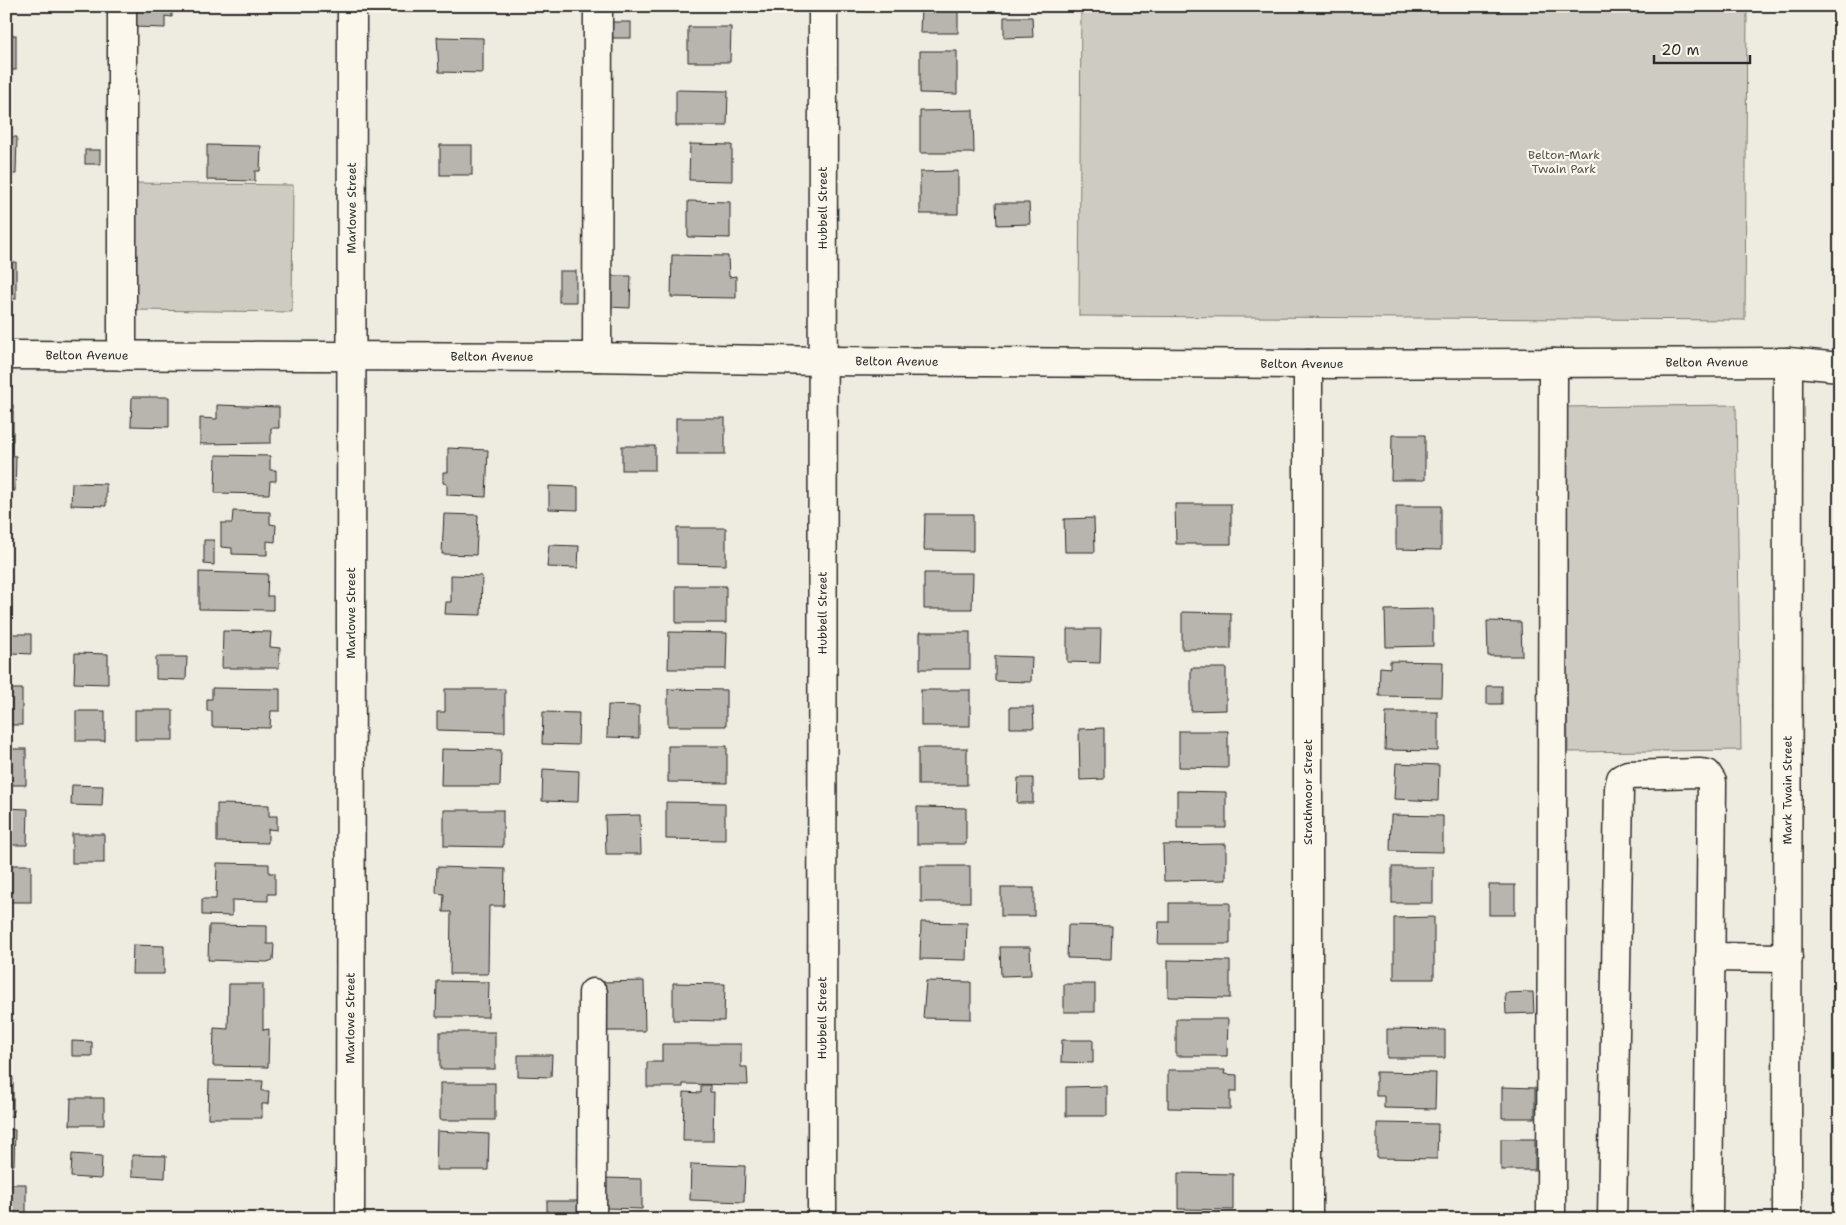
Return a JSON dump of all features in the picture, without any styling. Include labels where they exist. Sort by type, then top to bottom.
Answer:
[{"type":"street","points":[[122,6],[122,356]]},
{"type":"street","name":"Marlowe Street","points":[[350,1219],[352,6]]},
{"type":"street","points":[[597,357],[598,6]]},
{"type":"street","name":"Hubbell Street","points":[[822,1219],[823,6]]},
{"type":"street","name":"Belton Avenue","points":[[6,355],[597,357],[823,361],[1308,364],[1788,362],[1840,367]]},
{"type":"street","name":"Mark Twain Street","points":[[1787,1219],[1788,362]]},
{"type":"street","points":[[1551,1219],[1553,363]]},
{"type":"street","name":"Strathmoor Street","points":[[1308,364],[1308,1219]]},
{"type":"street","points":[[1612,1219],[1619,788],[1621,779],[1628,775],[1699,773],[1707,774],[1712,782],[1708,1219]]},
{"type":"street","points":[[1710,957],[1788,958]]},
{"type":"street","points":[[592,1219],[593,993]]},
{"type":"shaded area","points":[[1840,207],[1840,1219],[1834,1219],[1837,745]]},
{"type":"green space","name":"Belton-Mark Twain Park","points":[[1081,6],[1747,6],[1745,320],[1079,316]]},
{"type":"green space","points":[[133,183],[293,185],[292,312],[132,310]]},
{"type":"green space","points":[[1736,405],[1741,750],[1568,752],[1564,407]]},
{"type":"building","points":[[129,6],[172,6],[172,17],[165,16],[165,28],[135,27]]},
{"type":"building","points":[[921,6],[958,6],[958,33],[920,33]]},
{"type":"building","points":[[1004,17],[1032,17],[1033,37],[1004,38]]},
{"type":"building","points":[[611,22],[631,22],[631,38],[611,38]]},
{"type":"building","points":[[688,27],[731,27],[730,62],[688,62]]},
{"type":"building","points":[[6,35],[16,35],[16,70],[6,70]]},
{"type":"building","points":[[437,37],[483,38],[483,73],[439,72]]},
{"type":"building","points":[[920,51],[957,51],[957,94],[920,93]]},
{"type":"building","points":[[676,90],[728,91],[727,126],[676,126]]},
{"type":"building","points":[[973,110],[974,153],[920,153],[920,111]]},
{"type":"building","points":[[6,137],[17,137],[16,174],[6,174]]},
{"type":"building","points":[[690,144],[732,145],[732,181],[689,180]]},
{"type":"building","points":[[207,145],[261,146],[260,171],[255,171],[255,181],[207,180]]},
{"type":"building","points":[[440,145],[472,145],[472,175],[440,175]]},
{"type":"building","points":[[85,150],[100,150],[100,164],[85,164]]},
{"type":"building","points":[[958,171],[958,214],[920,214],[920,172]]},
{"type":"building","points":[[688,201],[730,202],[730,238],[688,237]]},
{"type":"building","points":[[996,203],[1029,203],[1030,224],[997,225]]},
{"type":"building","points":[[672,255],[728,256],[729,277],[736,276],[736,298],[671,297]]},
{"type":"building","points":[[6,262],[16,262],[16,299],[6,299]]},
{"type":"building","points":[[559,271],[576,271],[576,302],[559,302]]},
{"type":"building","points":[[608,276],[631,276],[630,308],[608,307]]},
{"type":"building","points":[[132,397],[169,397],[169,427],[131,426]]},
{"type":"building","points":[[6,405],[13,405],[13,441],[6,441]]},
{"type":"building","points":[[217,405],[279,407],[279,428],[271,428],[271,443],[200,444],[200,418],[217,419]]},
{"type":"building","points":[[676,418],[725,418],[725,454],[676,454]]},
{"type":"building","points":[[1392,435],[1425,435],[1425,480],[1391,480]]},
{"type":"building","points":[[622,446],[655,446],[655,470],[622,470]]},
{"type":"building","points":[[448,448],[488,450],[486,497],[447,495],[447,484],[443,483],[443,472],[448,472]]},
{"type":"building","points":[[6,455],[16,456],[15,491],[6,491]]},
{"type":"building","points":[[216,455],[270,456],[270,470],[276,470],[276,481],[270,481],[269,494],[215,493]]},
{"type":"building","points":[[72,483],[106,484],[106,506],[71,505]]},
{"type":"building","points":[[549,486],[578,487],[578,510],[549,509]]},
{"type":"building","points":[[1175,504],[1231,504],[1231,544],[1176,544]]},
{"type":"building","points":[[1396,506],[1441,506],[1441,550],[1396,549]]},
{"type":"building","points":[[233,511],[270,512],[270,524],[276,525],[275,542],[267,541],[267,555],[232,554],[232,548],[221,547],[221,523],[232,523]]},
{"type":"building","points":[[444,514],[478,515],[476,555],[442,554]]},
{"type":"building","points":[[925,514],[973,514],[973,551],[924,550]]},
{"type":"building","points":[[1094,518],[1095,552],[1065,552],[1064,519]]},
{"type":"building","points":[[677,528],[726,528],[726,565],[677,564]]},
{"type":"building","points":[[204,540],[214,540],[214,565],[204,564]]},
{"type":"building","points":[[549,545],[579,546],[578,568],[547,567]]},
{"type":"building","points":[[199,572],[268,574],[267,596],[273,596],[273,610],[199,609]]},
{"type":"building","points":[[924,573],[973,573],[972,609],[924,609]]},
{"type":"building","points":[[451,575],[482,576],[481,615],[445,614],[446,602],[451,602]]},
{"type":"building","points":[[676,586],[726,586],[726,623],[676,623]]},
{"type":"building","points":[[1433,609],[1433,646],[1386,647],[1385,610]]},
{"type":"building","points":[[1182,612],[1231,613],[1231,649],[1182,649]]},
{"type":"building","points":[[1487,621],[1521,622],[1522,656],[1488,656]]},
{"type":"building","points":[[1067,629],[1101,629],[1100,663],[1067,662]]},
{"type":"building","points":[[6,631],[12,631],[12,634],[31,634],[31,654],[12,653],[11,667],[6,667]]},
{"type":"building","points":[[223,631],[271,632],[270,647],[280,648],[279,668],[222,668]]},
{"type":"building","points":[[669,632],[727,633],[726,669],[668,669]]},
{"type":"building","points":[[920,632],[970,632],[970,669],[920,669]]},
{"type":"building","points":[[75,653],[108,654],[108,684],[74,683]]},
{"type":"building","points":[[995,656],[1032,657],[1031,682],[995,681]]},
{"type":"building","points":[[156,657],[187,657],[186,680],[156,679]]},
{"type":"building","points":[[1390,661],[1443,662],[1442,697],[1379,696],[1380,667],[1390,668]]},
{"type":"building","points":[[1191,668],[1226,668],[1226,710],[1191,711]]},
{"type":"building","points":[[1487,686],[1502,686],[1502,704],[1487,704]]},
{"type":"building","points":[[212,688],[280,689],[280,711],[271,711],[270,728],[212,727],[212,711],[207,711],[207,699],[212,699]]},
{"type":"building","points":[[6,689],[22,689],[22,725],[6,725]]},
{"type":"building","points":[[445,689],[505,689],[505,732],[437,730],[437,712],[445,712]]},
{"type":"building","points":[[668,689],[726,690],[726,726],[668,726]]},
{"type":"building","points":[[921,690],[970,690],[970,726],[921,726]]},
{"type":"building","points":[[608,705],[639,706],[639,738],[607,737]]},
{"type":"building","points":[[1010,707],[1033,707],[1034,728],[1010,728]]},
{"type":"building","points":[[135,710],[173,710],[173,740],[135,740]]},
{"type":"building","points":[[76,711],[105,711],[105,741],[76,741]]},
{"type":"building","points":[[543,712],[579,713],[578,745],[542,744]]},
{"type":"building","points":[[1386,712],[1438,712],[1438,751],[1385,750]]},
{"type":"building","points":[[1104,728],[1104,779],[1080,780],[1079,729]]},
{"type":"building","points":[[1179,731],[1228,731],[1228,768],[1179,767]]},
{"type":"building","points":[[668,746],[727,746],[727,783],[668,782]]},
{"type":"building","points":[[918,748],[967,748],[967,785],[918,785]]},
{"type":"building","points":[[6,749],[26,749],[26,785],[6,785]]},
{"type":"building","points":[[442,749],[501,750],[500,786],[441,786]]},
{"type":"building","points":[[1396,763],[1439,765],[1438,801],[1394,799]]},
{"type":"building","points":[[543,769],[579,771],[578,802],[542,801]]},
{"type":"building","points":[[1018,778],[1033,778],[1033,803],[1017,803]]},
{"type":"building","points":[[72,785],[103,786],[102,806],[71,805]]},
{"type":"building","points":[[1177,791],[1226,792],[1226,828],[1177,828]]},
{"type":"building","points":[[666,802],[725,803],[725,840],[666,839]]},
{"type":"building","points":[[217,804],[269,805],[269,816],[277,816],[277,830],[268,829],[268,843],[217,842]]},
{"type":"building","points":[[917,807],[966,808],[966,844],[917,844]]},
{"type":"building","points":[[6,808],[28,809],[27,845],[6,845]]},
{"type":"building","points":[[444,810],[503,810],[503,847],[444,846]]},
{"type":"building","points":[[640,815],[641,854],[606,854],[605,816]]},
{"type":"building","points":[[1391,815],[1443,816],[1443,852],[1390,851]]},
{"type":"building","points":[[72,834],[104,834],[104,863],[72,863]]},
{"type":"building","points":[[1226,844],[1226,880],[1164,881],[1163,845]]},
{"type":"building","points":[[217,863],[269,864],[269,873],[275,873],[275,894],[268,894],[268,901],[232,900],[232,916],[202,915],[202,899],[216,899]]},
{"type":"building","points":[[6,865],[31,865],[31,902],[6,902]]},
{"type":"building","points":[[921,866],[970,866],[970,902],[921,902]]},
{"type":"building","points":[[437,867],[505,869],[504,906],[489,906],[488,974],[450,974],[451,912],[443,912],[444,894],[436,893]]},
{"type":"building","points":[[1392,867],[1433,867],[1433,903],[1392,903]]},
{"type":"building","points":[[1489,885],[1515,885],[1515,915],[1489,915]]},
{"type":"building","points":[[1001,888],[1034,888],[1034,916],[1001,916]]},
{"type":"building","points":[[1169,903],[1230,903],[1230,944],[1158,944],[1159,922],[1169,922]]},
{"type":"building","points":[[1434,917],[1434,979],[1394,979],[1394,918]]},
{"type":"building","points":[[921,922],[967,923],[966,960],[920,959]]},
{"type":"building","points":[[209,925],[267,926],[267,944],[274,944],[273,960],[267,962],[208,960]]},
{"type":"building","points":[[1068,925],[1112,926],[1111,959],[1067,958]]},
{"type":"building","points":[[133,945],[164,946],[164,974],[132,974]]},
{"type":"building","points":[[1000,947],[1030,947],[1031,975],[1001,976]]},
{"type":"building","points":[[1168,960],[1230,961],[1230,998],[1168,997]]},
{"type":"building","points":[[437,981],[489,982],[488,1017],[436,1017]]},
{"type":"building","points":[[644,981],[645,1031],[601,1031],[601,982]]},
{"type":"building","points":[[926,981],[971,982],[971,1019],[923,1018]]},
{"type":"building","points":[[673,983],[725,984],[724,1021],[673,1020]]},
{"type":"building","points":[[229,984],[263,984],[263,1030],[269,1029],[268,1067],[213,1066],[214,1028],[228,1029]]},
{"type":"building","points":[[1064,984],[1095,984],[1095,1012],[1064,1012]]},
{"type":"building","points":[[1533,992],[1534,1013],[1506,1014],[1505,993]]},
{"type":"building","points":[[1176,1019],[1228,1019],[1227,1056],[1176,1056]]},
{"type":"building","points":[[1387,1029],[1445,1030],[1445,1058],[1387,1058]]},
{"type":"building","points":[[440,1032],[495,1032],[495,1069],[440,1069]]},
{"type":"building","points":[[1062,1040],[1093,1040],[1093,1063],[1061,1062]]},
{"type":"building","points":[[72,1041],[92,1042],[92,1056],[72,1056]]},
{"type":"building","points":[[662,1044],[741,1044],[741,1067],[747,1067],[748,1085],[683,1084],[683,1087],[647,1087],[647,1062],[662,1062]]},
{"type":"building","points":[[518,1055],[552,1055],[551,1077],[518,1076]]},
{"type":"building","points":[[1168,1070],[1225,1070],[1224,1074],[1237,1075],[1237,1091],[1230,1091],[1230,1109],[1168,1108]]},
{"type":"building","points":[[1376,1072],[1436,1073],[1435,1109],[1384,1108],[1384,1096],[1376,1096]]},
{"type":"building","points":[[6,1078],[13,1078],[13,1116],[6,1116]]},
{"type":"building","points":[[209,1080],[263,1081],[262,1091],[269,1091],[268,1104],[262,1104],[262,1118],[208,1118]]},
{"type":"building","points":[[440,1083],[495,1083],[495,1120],[440,1120]]},
{"type":"building","points":[[701,1085],[710,1085],[710,1092],[714,1092],[713,1141],[683,1141],[684,1092],[701,1093]]},
{"type":"building","points":[[1107,1086],[1107,1116],[1066,1116],[1066,1087]]},
{"type":"building","points":[[1502,1087],[1535,1088],[1535,1118],[1502,1118]]},
{"type":"building","points":[[71,1098],[104,1098],[104,1125],[70,1125]]},
{"type":"building","points":[[1377,1123],[1438,1124],[1437,1159],[1377,1158]]},
{"type":"building","points":[[6,1129],[15,1130],[14,1165],[6,1165]]},
{"type":"building","points":[[437,1131],[489,1134],[488,1170],[436,1170]]},
{"type":"building","points":[[1501,1139],[1535,1139],[1535,1170],[1501,1170]]},
{"type":"building","points":[[72,1154],[102,1156],[101,1179],[71,1177]]},
{"type":"building","points":[[132,1155],[166,1156],[165,1178],[132,1176]]},
{"type":"building","points":[[691,1164],[745,1166],[744,1202],[690,1200]]},
{"type":"building","points":[[1178,1173],[1233,1174],[1233,1210],[1178,1209]]},
{"type":"building","points":[[605,1178],[642,1179],[642,1209],[605,1208]]},
{"type":"building","points":[[6,1184],[26,1184],[26,1219],[6,1218]]},
{"type":"building","points":[[547,1201],[578,1201],[578,1219],[547,1219]]},
{"type":"building","points":[[918,1217],[964,1217],[964,1219],[918,1219]]}]
